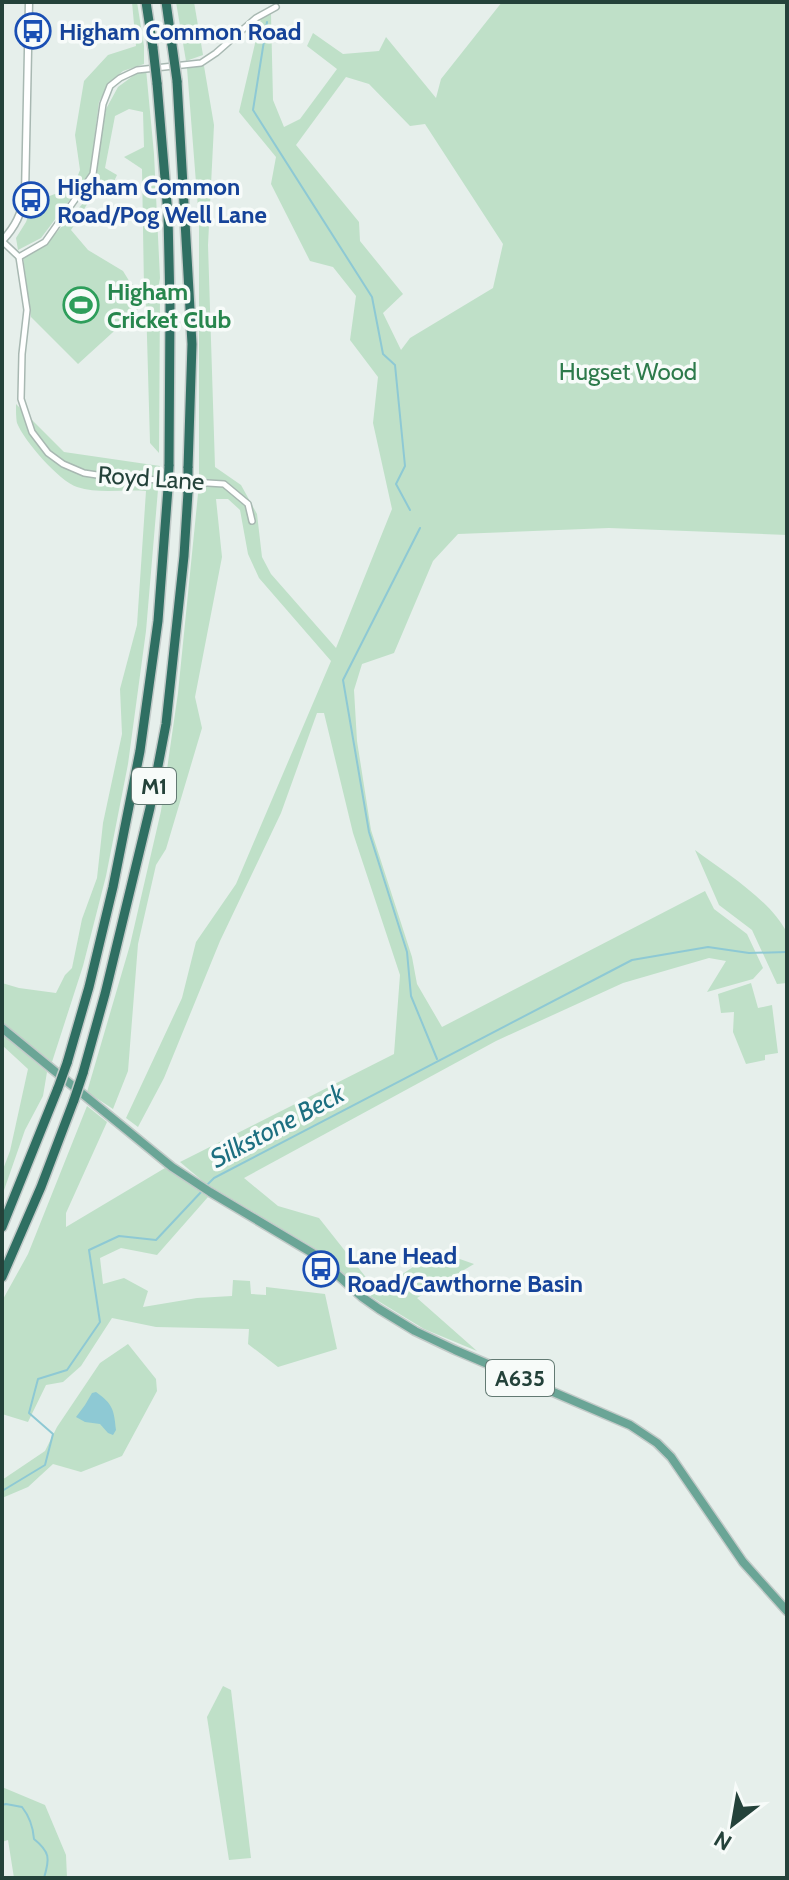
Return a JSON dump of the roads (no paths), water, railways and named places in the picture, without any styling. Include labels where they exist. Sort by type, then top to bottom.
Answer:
[{"type":"highway","name":"M1","points":[[2,1227],[58,1088],[89,987],[140,751],[158,621],[169,466],[170,306],[168,215],[157,83],[146,2]]},
{"type":"highway","name":"M1","points":[[2,1277],[41,1187],[83,1073],[150,808],[166,724],[184,556],[192,344],[177,81],[166,2]]},
{"type":"main road","name":"A635","points":[[2,1028],[172,1167],[314,1254],[362,1297],[415,1331],[630,1425],[657,1443],[671,1457],[743,1562],[787,1611]]},
{"type":"street","points":[[29,2],[25,195],[21,214],[2,241],[19,257],[45,242],[93,174],[103,104],[110,86],[137,70],[201,63],[256,18],[276,7]]},
{"type":"street","name":"Royd Lane","points":[[19,257],[27,310],[21,399],[32,432],[48,453],[84,473],[224,484],[248,504],[252,521]]},
{"type":"water","points":[[96,1392],[112,1408],[116,1430],[113,1435],[100,1424],[76,1417],[92,1393]]},
{"type":"waterway","points":[[267,22],[253,110],[372,297],[383,354],[395,365],[405,466],[396,484],[410,510]]},
{"type":"waterway","points":[[420,528],[343,680],[369,832],[407,952],[411,996],[437,1059]]},
{"type":"waterway","name":"Silkstone Beck","points":[[206,1186],[214,1178],[632,960],[708,947],[749,953],[787,952]]},
{"type":"waterway","name":"Silkstone Beck","points":[[2,1491],[45,1465],[53,1434],[29,1413],[38,1379],[67,1370],[100,1322],[89,1250],[119,1236],[156,1240],[202,1191]]},
{"type":"waterway","points":[[2,1805],[22,1807],[27,1815],[34,1839],[47,1856],[44,1878]]},
{"type":"place","name":"Higham Common Road","points":[[33,31]]},
{"type":"place","name":"Higham Common Road/Pog Well Lane","points":[[31,200]]},
{"type":"place","name":"Higham Cricket Club","points":[[81,305]]},
{"type":"place","name":"Lane Head Road/Cawthorne Basin","points":[[321,1269]]},
{"type":"park label","name":"Hugset Wood","points":[[628,371]]}]
